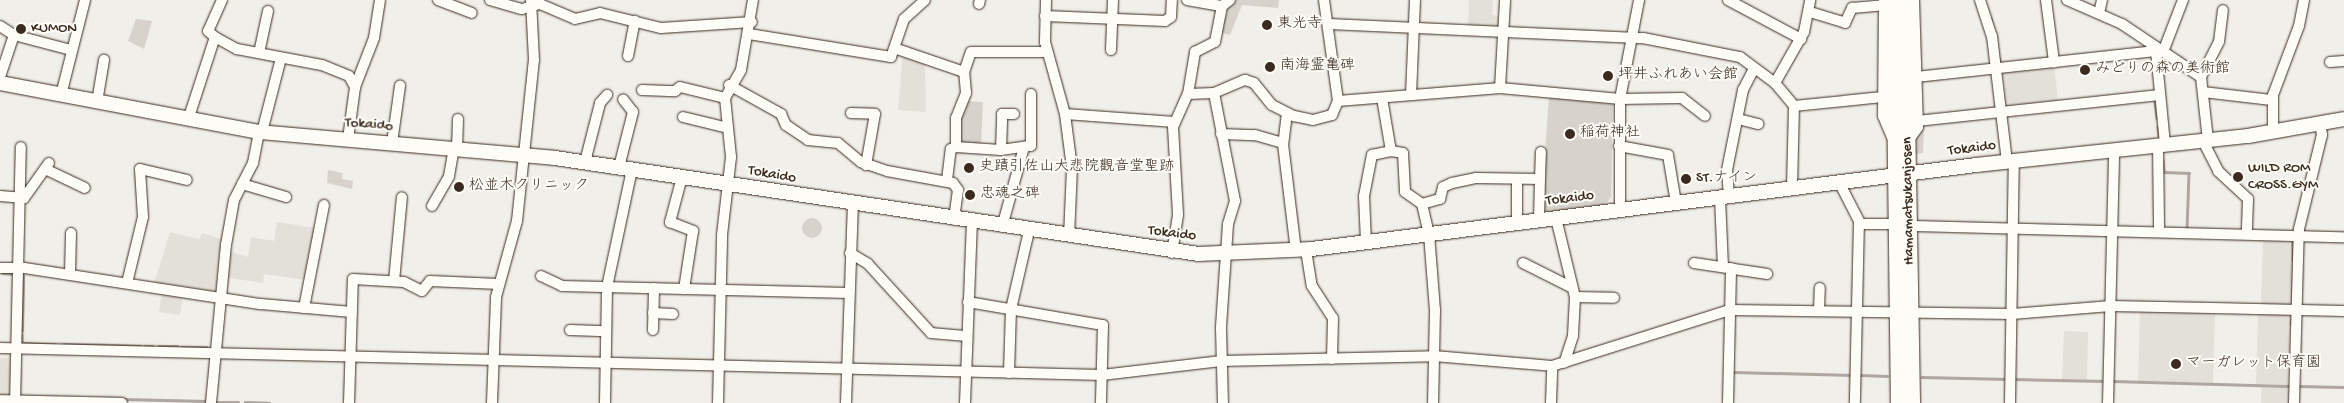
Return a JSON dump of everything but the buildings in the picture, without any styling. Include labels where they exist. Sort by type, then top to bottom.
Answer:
[{"type":"main road","name":"Hamamatsukanjosen","points":[[1899,1],[1904,312],[1912,403]]},
{"type":"main road","name":"Tokaido","points":[[0,83],[188,120],[260,132],[524,154],[729,184],[853,206],[1069,236],[1172,253],[1226,255],[1301,250],[1840,184],[2011,161],[2273,132],[2344,119]]},
{"type":"main road","name":"Hamamatsukanjosen","points":[[1898,403],[1904,312]]},
{"type":"street","points":[[61,95],[85,0]]},
{"type":"street","points":[[222,0],[208,32],[215,37],[236,49],[281,58],[349,76],[355,87]]},
{"type":"street","points":[[348,139],[355,87],[374,38],[380,0]]},
{"type":"street","points":[[438,0],[472,13]]},
{"type":"street","points":[[490,0],[522,9],[532,3],[540,4],[575,18],[600,13],[662,28],[752,22]]},
{"type":"street","points":[[718,403],[721,290],[729,184],[728,128],[725,98],[729,86],[741,70],[752,22],[753,0]]},
{"type":"street","points":[[749,34],[891,57],[897,49],[904,19],[925,0]]},
{"type":"street","points":[[1046,0],[1046,52],[1065,114],[1072,168],[1069,236]]},
{"type":"street","points":[[1111,50],[1112,0]]},
{"type":"street","points":[[1045,16],[1165,21],[1171,17],[1172,0]]},
{"type":"street","points":[[1172,253],[1178,214],[1175,122],[1188,94],[1196,50],[1215,42],[1226,3],[1188,0]]},
{"type":"street","points":[[1188,94],[1214,93],[1236,81],[1250,81],[1272,105],[1287,113],[1303,119],[1327,118],[1338,101],[1330,24],[1324,0]]},
{"type":"street","points":[[1411,95],[1415,0]]},
{"type":"street","points":[[1500,88],[1505,0]]},
{"type":"street","points":[[1620,210],[1620,100],[1639,0]]},
{"type":"street","points":[[1728,0],[1801,39]]},
{"type":"street","points":[[1775,83],[1801,39],[1810,12],[1810,0]]},
{"type":"street","points":[[1810,12],[1845,23],[1852,8],[1899,1],[1922,0]]},
{"type":"street","points":[[1980,0],[1992,36],[2001,113],[2011,161],[2014,228],[2010,403]]},
{"type":"street","points":[[2046,0],[2054,62]]},
{"type":"street","points":[[2067,0],[2099,13],[2201,77]]},
{"type":"street","points":[[2099,13],[2102,0]]},
{"type":"street","points":[[2159,232],[2162,145],[2159,51],[2183,0]]},
{"type":"street","points":[[2273,132],[2272,100],[2300,26],[2304,0]]},
{"type":"street","points":[[1899,1],[1916,77],[1917,121],[1901,141],[1883,116],[1883,97],[1899,1]]},
{"type":"street","points":[[492,403],[493,360],[499,284],[514,238],[524,154],[534,53],[532,3]]},
{"type":"street","points":[[2223,10],[2219,42],[2201,77],[2206,140],[2218,171],[2248,199],[2247,234]]},
{"type":"street","points":[[259,53],[268,11]]},
{"type":"street","points":[[628,56],[635,21]]},
{"type":"street","points":[[1330,24],[1632,39],[1740,57],[1753,70],[1775,83],[1794,106],[1792,190]]},
{"type":"street","points":[[0,26],[14,35],[71,50]]},
{"type":"street","points":[[0,77],[14,35]]},
{"type":"street","points":[[188,120],[215,37]]},
{"type":"street","points":[[897,49],[964,72]]},
{"type":"street","points":[[1916,77],[2159,51]]},
{"type":"street","points":[[956,147],[956,118],[966,93],[964,72],[971,52],[1046,52]]},
{"type":"street","points":[[211,403],[218,297],[233,204],[254,158],[281,58]]},
{"type":"street","points":[[97,102],[104,60]]},
{"type":"street","points":[[2330,62],[2344,61]]},
{"type":"street","points":[[1728,403],[1730,310],[1724,198],[1743,90],[1753,70]]},
{"type":"street","points":[[392,143],[400,86]]},
{"type":"street","points":[[729,86],[781,114],[786,125],[808,140],[838,143],[866,165],[947,180],[957,187],[954,220]]},
{"type":"street","points":[[642,90],[675,91],[680,87],[725,98]]},
{"type":"street","points":[[1338,101],[1500,88],[1620,100],[1682,98],[1705,116]]},
{"type":"street","points":[[2203,92],[2272,100]]},
{"type":"street","points":[[1214,93],[1235,201],[1226,255],[1221,361],[1223,403]]},
{"type":"street","points":[[947,180],[950,149],[956,147],[1001,150],[1031,146],[1031,94]]},
{"type":"street","points":[[585,162],[598,109],[607,95]]},
{"type":"street","points":[[1917,121],[2160,95]]},
{"type":"street","points":[[1794,106],[1883,97]]},
{"type":"street","points":[[1382,98],[1391,151]]},
{"type":"street","points":[[604,403],[608,287],[633,112],[623,99]]},
{"type":"street","points":[[851,113],[875,114],[866,165]]},
{"type":"street","points":[[1287,113],[1283,143],[1301,250],[1312,286],[1333,318],[1332,359]]},
{"type":"street","points":[[1001,150],[1002,114],[1014,114]]},
{"type":"street","points":[[1065,114],[1175,122]]},
{"type":"street","points":[[683,117],[728,128]]},
{"type":"street","points":[[432,206],[450,176],[458,119]]},
{"type":"street","points":[[1738,119],[1758,124]]},
{"type":"street","points":[[2294,403],[2298,235],[2322,136],[2320,124]]},
{"type":"street","points":[[1221,134],[1255,135],[1283,143]]},
{"type":"street","points":[[1620,146],[1668,155],[1676,203]]},
{"type":"street","points":[[15,402],[21,147]]},
{"type":"street","points":[[1002,227],[1024,147]]},
{"type":"street","points":[[2108,403],[2114,150]]},
{"type":"street","points":[[1366,242],[1364,196],[1372,155],[1391,151],[1403,153],[1405,192],[1422,204],[1429,234],[1434,356],[1433,403]]},
{"type":"street","points":[[1539,220],[1541,152]]},
{"type":"street","points":[[20,197],[47,166],[85,188]]},
{"type":"street","points":[[127,283],[143,217],[140,169],[187,180]]},
{"type":"street","points":[[682,177],[670,222],[693,231],[684,289]]},
{"type":"street","points":[[1422,204],[1440,199],[1444,186],[1452,183],[1517,178],[1540,179]]},
{"type":"street","points":[[1517,178],[1517,223]]},
{"type":"street","points":[[242,184],[286,197]]},
{"type":"street","points":[[1840,184],[1859,224],[1855,403]]},
{"type":"street","points":[[0,196],[20,197]]},
{"type":"street","points":[[394,281],[402,198]]},
{"type":"street","points":[[304,308],[324,205]]},
{"type":"street","points":[[846,403],[853,206]]},
{"type":"street","points":[[1556,218],[1561,246],[1571,267],[1571,287],[1575,297],[1573,336],[1564,363]]},
{"type":"street","points":[[965,403],[972,223]]},
{"type":"street","points":[[1859,224],[2344,236]]},
{"type":"street","points":[[1009,373],[1011,309],[1029,231]]},
{"type":"street","points":[[70,274],[71,233]]},
{"type":"street","points":[[850,254],[868,264],[934,335],[967,336]]},
{"type":"street","points":[[1523,263],[1571,287]]},
{"type":"street","points":[[1694,263],[1767,274]]},
{"type":"street","points":[[0,268],[18,267],[218,297],[352,312]]},
{"type":"street","points":[[540,276],[562,286],[849,293]]},
{"type":"street","points":[[349,403],[353,280],[394,281],[422,291],[430,281],[499,284]]},
{"type":"street","points":[[652,330],[654,288]]},
{"type":"street","points":[[1819,311],[1820,288]]},
{"type":"street","points":[[1575,297],[1614,298]]},
{"type":"street","points":[[968,302],[1103,325],[1101,403]]},
{"type":"street","points":[[0,348],[1102,375],[1221,361],[1434,356],[1552,366],[1730,310],[2012,314],[2111,306],[2344,311]]},
{"type":"street","points":[[653,313],[673,314]]},
{"type":"street","points":[[570,330],[606,331]]},
{"type":"street","points":[[1551,403],[1552,366]]},
{"type":"street","points":[[0,400],[15,402],[122,403]]},
{"type":"shaded area","points":[[1236,0],[1279,0],[1278,8],[1242,5],[1230,35],[1222,33],[1227,10]]},
{"type":"shaded area","points":[[1469,0],[1493,0],[1492,15],[1500,16],[1500,28],[1468,29]]},
{"type":"shaded area","points":[[136,19],[152,21],[144,49],[128,41]]},
{"type":"shaded area","points":[[903,52],[925,60],[926,112],[898,110]]},
{"type":"shaded area","points":[[2054,65],[2058,101],[2007,107],[2003,71]]},
{"type":"shaded area","points":[[1549,97],[1613,103],[1611,197],[1604,206],[1546,213],[1541,208]]},
{"type":"shaded area","points":[[965,101],[983,102],[981,145],[961,144],[959,119]]},
{"type":"shaded area","points":[[1924,124],[1923,153],[1915,154],[1914,139]]},
{"type":"shaded area","points":[[328,170],[343,173],[342,179],[353,181],[352,189],[327,183]]},
{"type":"shaded area","points":[[812,218],[819,221],[822,228],[819,235],[812,238],[805,235],[802,228],[805,221]]},
{"type":"shaded area","points":[[277,222],[315,228],[305,280],[264,274],[263,283],[223,277],[227,250],[248,257],[251,237],[274,241]]},
{"type":"shaded area","points":[[170,232],[199,239],[202,233],[224,240],[217,294],[154,284]]},
{"type":"shaded area","points":[[2263,240],[2292,241],[2290,306],[2261,305]]},
{"type":"shaded area","points":[[162,292],[183,295],[180,315],[159,312]]},
{"type":"shaded area","name":"マーガレット保育園","points":[[2140,310],[2215,312],[2213,383],[2138,381]]},
{"type":"shaded area","points":[[2258,313],[2290,314],[2288,385],[2256,384]]},
{"type":"shaded area","points":[[2064,331],[2088,332],[2087,380],[2062,380]]},
{"type":"shaded area","points":[[0,358],[13,358],[12,396],[0,395]]},
{"type":"shaded area","points":[[2262,386],[2292,387],[2292,403],[2261,403]]},
{"type":"waterway","points":[[1991,18],[2000,64]]},
{"type":"waterway","points":[[2155,102],[2157,118]]},
{"type":"waterway","points":[[2158,127],[2159,135]]},
{"type":"waterway","points":[[2163,160],[2164,172],[2189,173],[2187,230]]},
{"type":"waterway","points":[[2293,239],[2293,260]]},
{"type":"waterway","points":[[2292,305],[2293,265]]},
{"type":"waterway","points":[[3,273],[13,274]]},
{"type":"waterway","points":[[22,331],[23,276]]},
{"type":"waterway","points":[[2291,324],[2292,314]]},
{"type":"waterway","points":[[22,335],[22,343],[55,344]]},
{"type":"waterway","points":[[63,344],[110,345]]},
{"type":"waterway","points":[[113,345],[140,346]]},
{"type":"waterway","points":[[145,346],[153,346]]},
{"type":"waterway","points":[[159,346],[178,346]]},
{"type":"waterway","points":[[181,347],[207,347]]},
{"type":"waterway","points":[[1733,372],[1853,375]]},
{"type":"waterway","points":[[1860,375],[1887,376]]},
{"type":"waterway","points":[[1922,377],[2007,379]]},
{"type":"waterway","points":[[2014,379],[2105,381]]},
{"type":"waterway","points":[[2113,381],[2291,386]]},
{"type":"waterway","points":[[2298,386],[2344,387]]},
{"type":"waterway","points":[[123,399],[207,401]]},
{"type":"waterway","points":[[215,402],[239,402]]},
{"type":"waterway","points":[[245,402],[269,403]]},
{"type":"place","name":"東光寺","points":[[1267,25]]},
{"type":"place","name":"KUMON","points":[[21,29]]},
{"type":"place","name":"南海霊亀碑","points":[[1270,67]]},
{"type":"place","name":"みどりの森の美術館","points":[[2085,70]]},
{"type":"place","name":"坪井ふれあい会館","points":[[1608,76]]},
{"type":"place","name":"稲荷神社","points":[[1570,134]]},
{"type":"place","name":"史蹟引佐山大悲院觀音堂聖跡","points":[[969,168]]},
{"type":"place","name":"WILD ROM CROSS.GYM","points":[[2238,177]]},
{"type":"place","name":"ST.ナイン","points":[[1686,179]]},
{"type":"place","name":"松並木クリニック","points":[[459,187]]},
{"type":"place","name":"忠魂之碑","points":[[970,195]]},
{"type":"place","name":"マーガレット保育園","points":[[2176,364]]}]
